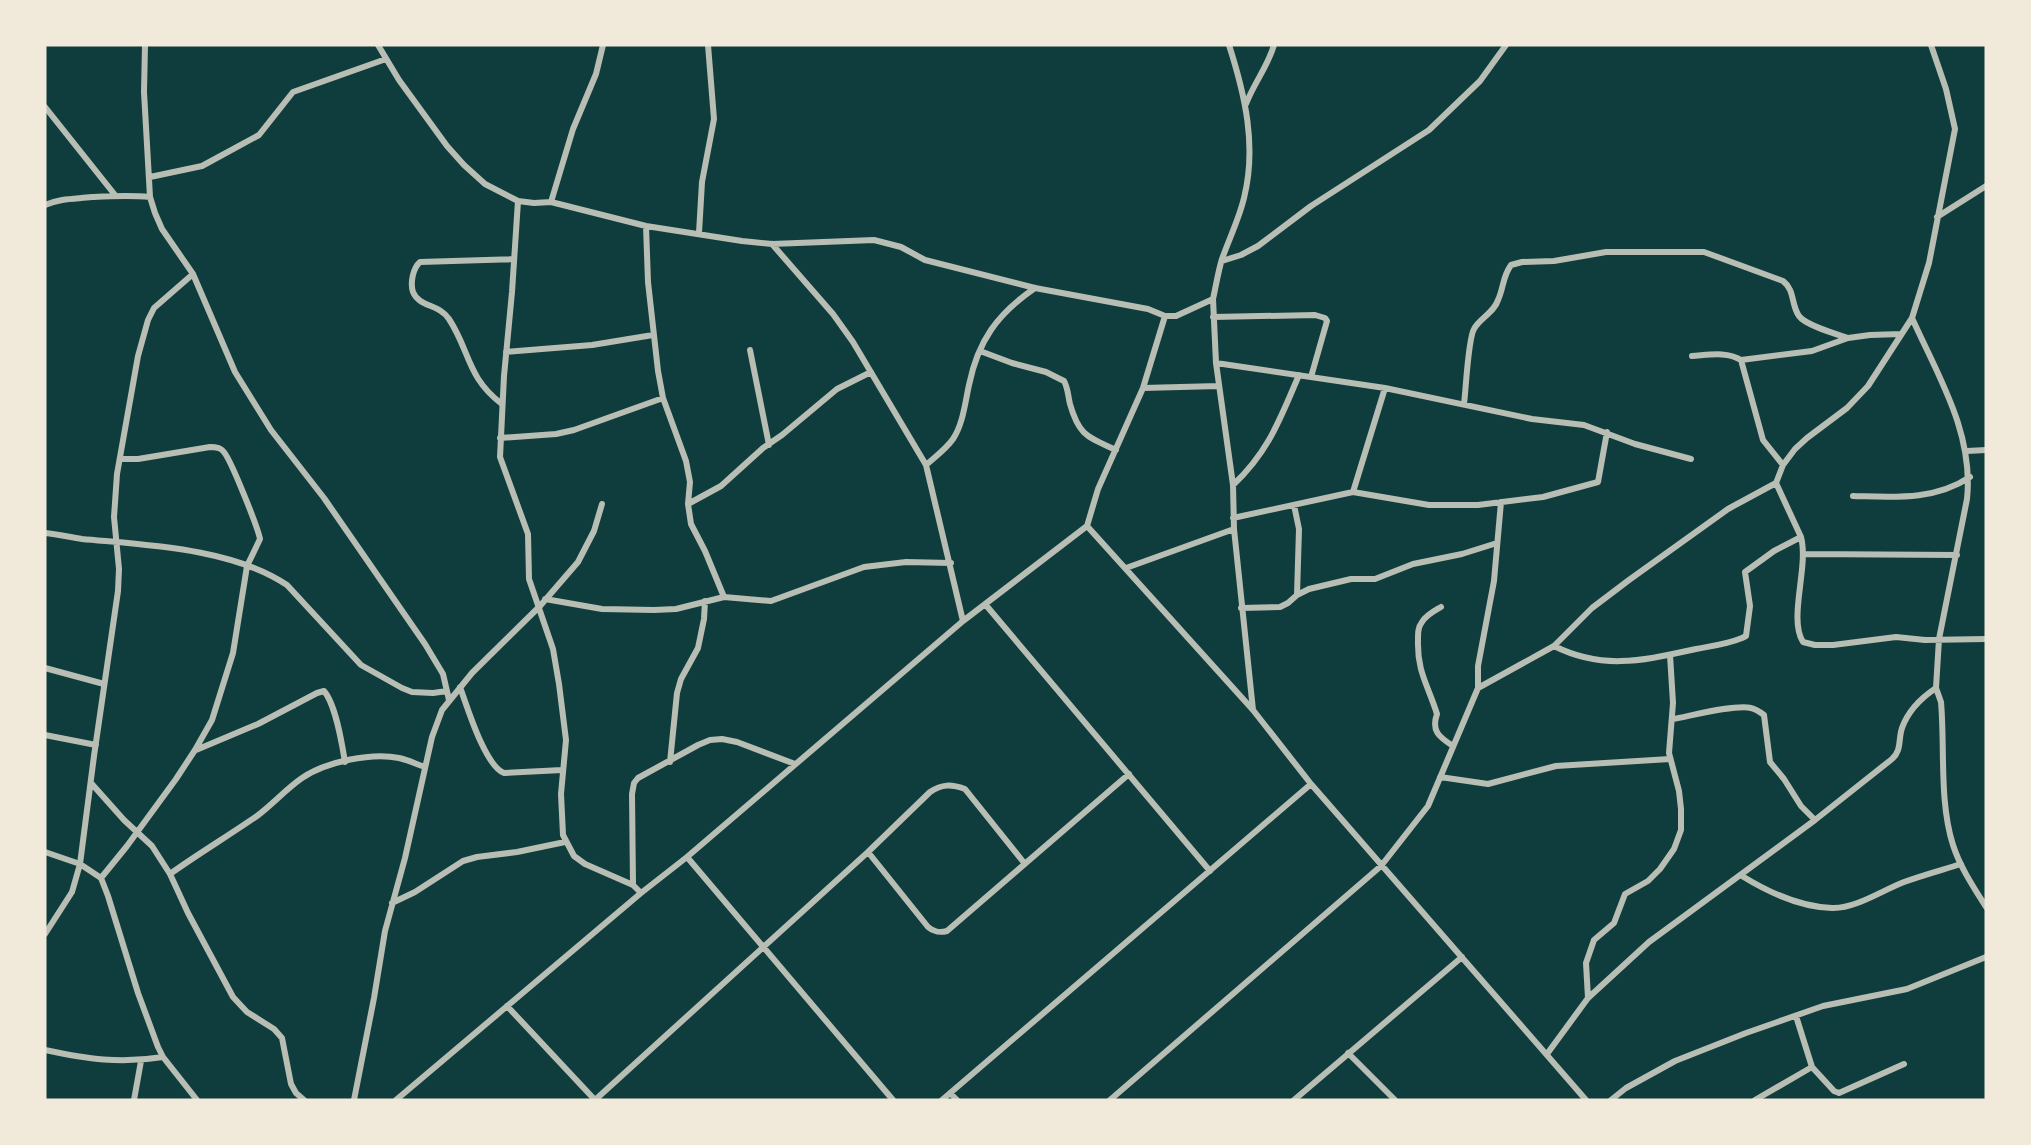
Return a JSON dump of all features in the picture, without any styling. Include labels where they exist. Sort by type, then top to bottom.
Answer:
[{"type":"street","points":[[145,45],[144,92],[150,197],[162,229],[193,274],[235,372],[271,430],[324,498],[425,644],[443,674],[449,700]]},
{"type":"street","points":[[378,45],[399,80],[447,146],[464,165],[485,184],[518,201],[551,202],[646,226],[772,244],[880,241],[925,260],[1035,288],[1148,309],[1165,316],[1176,316],[1213,299]]},
{"type":"street","points":[[551,202],[573,129],[596,74],[603,45]]},
{"type":"street","points":[[699,233],[702,182],[714,119],[708,45]]},
{"type":"street","points":[[1229,45],[1246,105],[1250,138],[1250,168],[1244,200],[1222,261],[1213,299],[1218,386],[1233,484],[1233,518],[1252,710]]},
{"type":"street","points":[[1246,105],[1274,45]]},
{"type":"street","points":[[1222,261],[1258,246],[1321,200],[1429,130],[1480,81],[1506,45]]},
{"type":"street","points":[[1478,688],[1554,646],[1592,608],[1629,580],[1728,509],[1776,483],[1783,465],[1807,438],[1847,408],[1868,386],[1912,318],[1929,263],[1955,129],[1946,89],[1931,45]]},
{"type":"street","points":[[150,177],[202,166],[259,135],[293,92],[386,59]]},
{"type":"street","points":[[45,107],[115,195]]},
{"type":"street","points":[[1938,217],[1986,186]]},
{"type":"street","points":[[45,205],[57,200],[115,195],[150,197]]},
{"type":"street","points":[[518,201],[500,457],[528,534],[529,579],[554,649],[565,721],[561,816],[565,842],[574,856],[585,864],[633,885],[641,893]]},
{"type":"street","points":[[646,226],[653,335],[663,398],[686,461],[690,482],[688,504],[691,524],[705,550],[724,597]]},
{"type":"street","points":[[772,244],[833,314],[853,342],[926,465],[963,621]]},
{"type":"street","points":[[1464,404],[1474,328],[1494,308],[1506,271],[1511,265],[1522,262],[1554,261],[1606,252],[1704,252],[1783,281],[1790,288],[1800,319],[1848,338]]},
{"type":"street","points":[[502,404],[476,377],[448,317],[438,308],[422,303],[412,290],[412,285],[416,266],[420,262],[514,259]]},
{"type":"street","points":[[45,933],[72,892],[80,864],[118,591],[114,517],[120,459],[138,356],[148,320],[154,308],[193,274]]},
{"type":"street","points":[[926,465],[953,438],[964,408],[972,370],[990,329],[1005,311],[1035,288]]},
{"type":"street","points":[[1214,317],[1315,315],[1325,318],[1327,321],[1311,377]]},
{"type":"street","points":[[396,1100],[641,893],[687,857],[963,621],[1087,526],[1098,489],[1143,388],[1165,316]]},
{"type":"street","points":[[1912,318],[1948,394],[1967,451],[1970,477],[1957,555],[1939,639],[1936,688],[1941,702],[1946,804],[1953,845],[1961,864],[1986,907]]},
{"type":"street","points":[[1692,356],[1733,355],[1741,360],[1812,351],[1848,338],[1901,334]]},
{"type":"street","points":[[506,352],[592,345],[653,335]]},
{"type":"street","points":[[750,350],[769,445]]},
{"type":"street","points":[[980,351],[1046,372],[1064,381],[1081,431],[1116,450]]},
{"type":"street","points":[[1741,360],[1763,440],[1783,465]]},
{"type":"street","points":[[1216,363],[1385,388],[1532,419],[1584,426],[1607,432],[1635,444],[1691,459]]},
{"type":"street","points":[[688,504],[721,486],[837,389],[871,372]]},
{"type":"street","points":[[1233,484],[1257,460],[1270,441],[1299,375]]},
{"type":"street","points":[[1143,388],[1218,386]]},
{"type":"street","points":[[1353,492],[1385,388]]},
{"type":"street","points":[[500,438],[545,435],[574,430],[663,398]]},
{"type":"street","points":[[1233,518],[1353,492],[1448,506],[1543,497],[1598,482],[1607,432]]},
{"type":"street","points":[[101,878],[138,831],[195,750],[212,720],[233,653],[248,566],[259,545],[260,536],[225,452],[218,448],[210,447],[138,459],[120,459]]},
{"type":"street","points":[[1967,451],[1986,450]]},
{"type":"street","points":[[1853,496],[1919,496],[1961,483],[1970,477]]},
{"type":"street","points":[[1776,483],[1801,537],[1804,554],[1799,605],[1799,634],[1803,642],[1833,645],[1896,638],[1986,639]]},
{"type":"street","points":[[1110,1100],[1381,866],[1428,806],[1478,688],[1478,666],[1494,581],[1501,502]]},
{"type":"street","points":[[354,1100],[385,931],[410,837],[432,737],[442,710],[494,649],[540,606],[578,562],[594,531],[602,504]]},
{"type":"street","points":[[1294,505],[1299,529],[1297,595]]},
{"type":"street","points":[[1087,526],[1252,710],[1381,866],[1586,1100]]},
{"type":"street","points":[[1126,568],[1234,529]]},
{"type":"street","points":[[45,533],[82,539],[152,544],[248,566],[287,585],[361,665],[412,692],[447,691]]},
{"type":"street","points":[[1554,646],[1574,656],[1595,660],[1622,661],[1653,659],[1731,642],[1746,636],[1750,606],[1745,572],[1774,551],[1801,537]]},
{"type":"street","points":[[1241,608],[1280,607],[1309,590],[1351,579],[1375,579],[1413,564],[1462,554],[1497,543]]},
{"type":"street","points":[[1804,554],[1957,555]]},
{"type":"street","points":[[545,599],[602,609],[654,610],[676,609],[724,597],[771,601],[864,567],[906,562],[951,563]]},
{"type":"street","points":[[670,762],[677,693],[681,679],[698,648],[705,601]]},
{"type":"street","points":[[985,604],[1210,871]]},
{"type":"street","points":[[1440,607],[1422,622],[1419,630],[1418,658],[1420,670],[1437,714],[1434,721],[1435,730],[1440,738],[1453,746]]},
{"type":"street","points":[[1588,998],[1586,963],[1593,940],[1614,923],[1625,894],[1648,881],[1660,869],[1674,849],[1681,830],[1679,791],[1670,759],[1669,739],[1673,719],[1670,655]]},
{"type":"street","points":[[45,668],[104,684]]},
{"type":"street","points":[[460,687],[477,730],[498,771],[504,773],[562,771]]},
{"type":"street","points":[[1547,1054],[1588,998],[1649,942],[1698,905],[1742,876],[1898,754],[1902,729],[1910,712],[1924,696],[1936,688]]},
{"type":"street","points":[[195,750],[258,724],[324,691],[330,700],[345,762]]},
{"type":"street","points":[[1673,719],[1738,708],[1752,708],[1759,711],[1764,715],[1770,762],[1801,806],[1815,820]]},
{"type":"street","points":[[45,735],[96,745]]},
{"type":"street","points":[[633,885],[633,786],[638,778],[710,740],[722,739],[737,742],[795,764]]},
{"type":"street","points":[[170,874],[270,806],[301,778],[326,765],[388,757],[399,758],[425,767]]},
{"type":"street","points":[[1440,777],[1488,784],[1556,766],[1670,759]]},
{"type":"street","points":[[868,852],[928,927],[940,933],[953,926],[1129,774]]},
{"type":"street","points":[[91,783],[124,820],[153,846],[170,874],[233,997],[247,1012],[274,1029],[282,1038],[291,1084],[304,1100]]},
{"type":"street","points":[[942,1100],[1311,784]]},
{"type":"street","points":[[507,1006],[595,1100],[938,787],[951,785],[965,789],[1025,864]]},
{"type":"street","points":[[392,903],[415,892],[463,861],[565,842]]},
{"type":"street","points":[[45,852],[80,864],[101,878],[138,993],[162,1057],[197,1100]]},
{"type":"street","points":[[687,857],[894,1100]]},
{"type":"street","points":[[1742,876],[1760,887],[1793,900],[1832,909],[1854,904],[1906,881],[1961,864]]},
{"type":"street","points":[[1294,1100],[1462,957]]},
{"type":"street","points":[[1611,1100],[1626,1088],[1675,1061],[1746,1033],[1823,1006],[1907,989],[1986,957]]},
{"type":"street","points":[[1796,1016],[1812,1067],[1834,1092],[1839,1093],[1904,1064]]},
{"type":"street","points":[[45,1050],[106,1060],[141,1060],[162,1057]]},
{"type":"street","points":[[1348,1053],[1395,1100]]},
{"type":"street","points":[[134,1100],[141,1060]]},
{"type":"street","points":[[1755,1100],[1812,1067]]},
{"type":"street","points":[[950,1093],[957,1100]]}]
